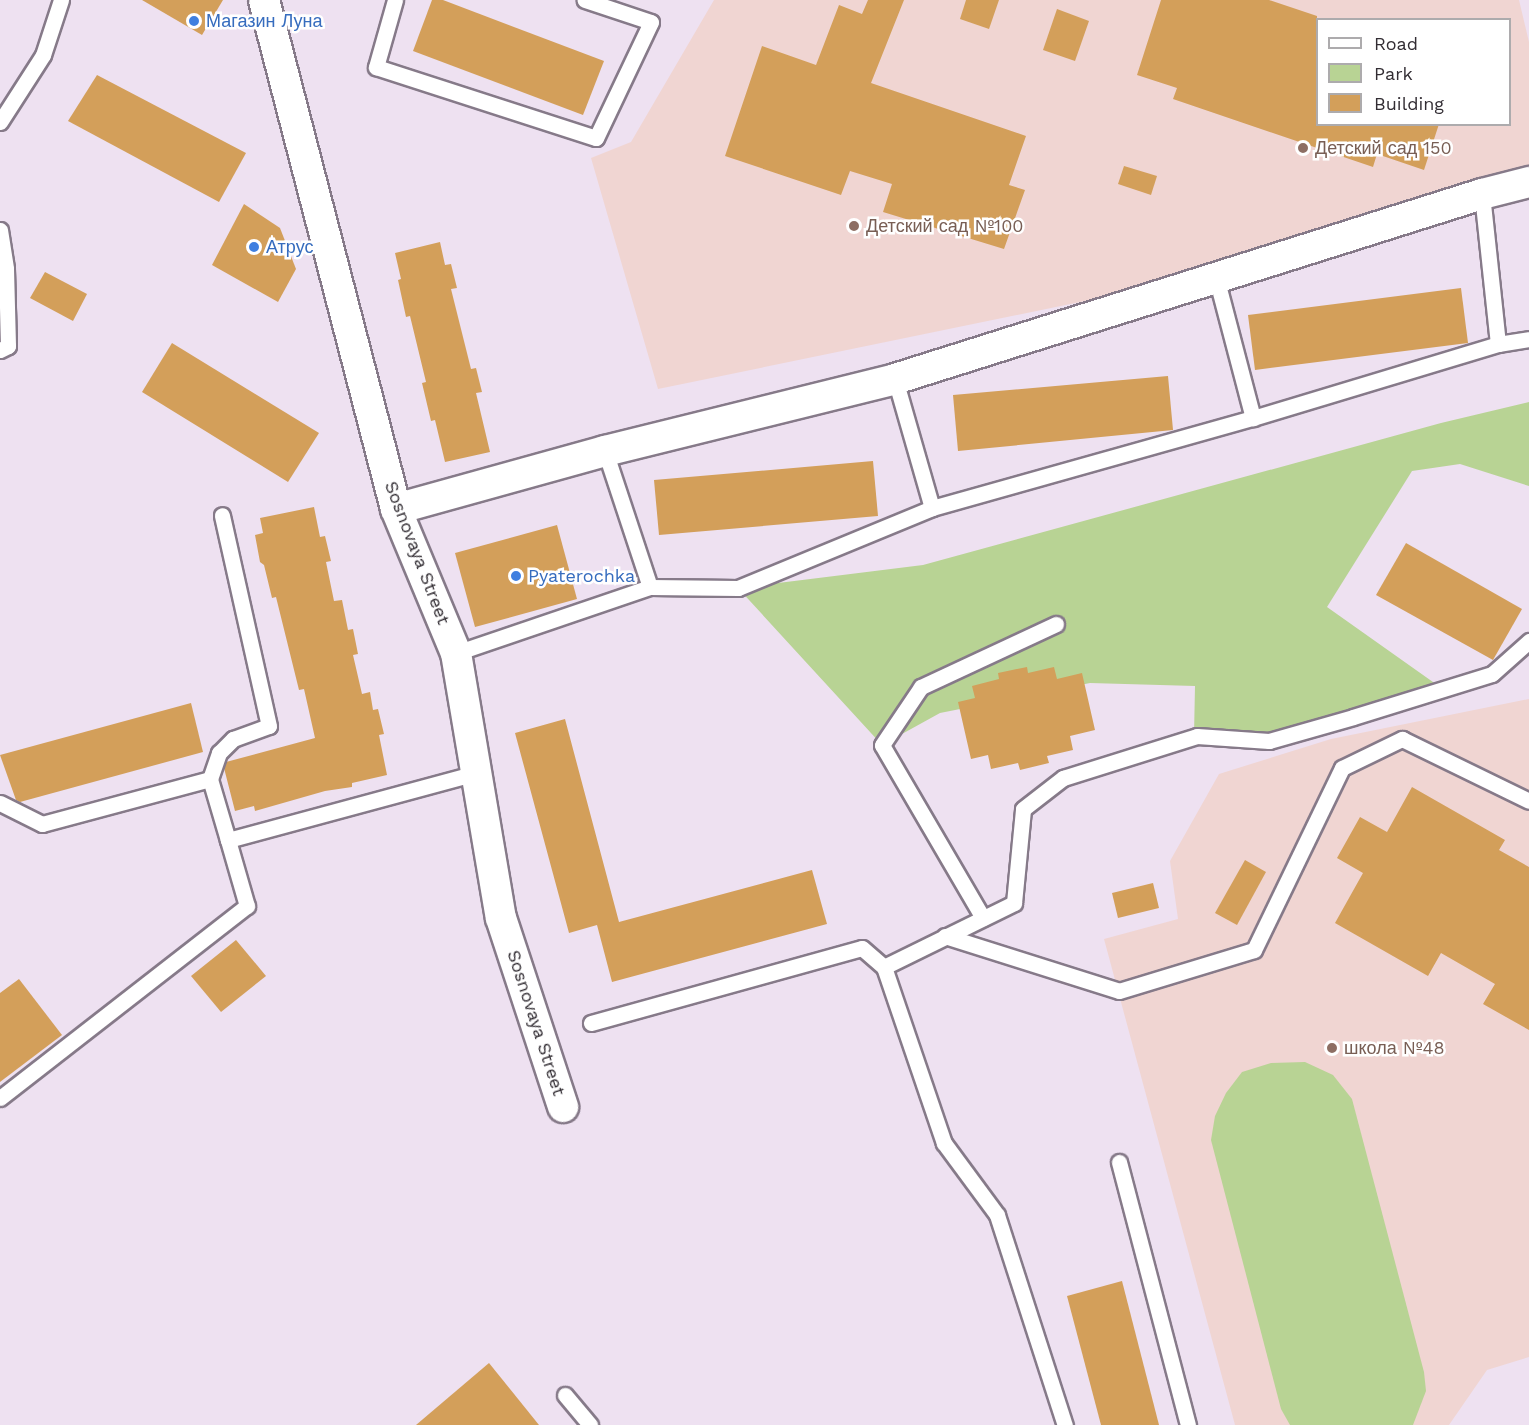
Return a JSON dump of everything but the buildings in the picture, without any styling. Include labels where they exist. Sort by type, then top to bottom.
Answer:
[{"type":"street","name":"Sosnovaya Street","points":[[264,0],[396,508],[456,653],[501,918],[563,1107]]},
{"type":"street","points":[[396,508],[604,452],[895,380],[1216,277],[1482,194],[1529,182]]},
{"type":"lane","points":[[0,122],[43,55],[61,0]]},
{"type":"lane","points":[[395,0],[376,67],[596,138],[651,22],[585,0]]},
{"type":"lane","points":[[1482,194],[1498,344]]},
{"type":"lane","points":[[0,230],[6,269],[8,346],[0,350]]},
{"type":"lane","points":[[1216,277],[1252,418]]},
{"type":"lane","points":[[456,653],[650,587],[738,588],[932,508],[1252,418],[1498,344],[1529,339]]},
{"type":"lane","points":[[895,380],[932,508]]},
{"type":"lane","points":[[604,452],[650,587]]},
{"type":"lane","points":[[0,1098],[247,906],[210,778],[219,753],[233,739],[269,726],[222,515]]},
{"type":"lane","points":[[983,918],[882,745],[921,687],[1056,624]]},
{"type":"lane","points":[[884,967],[1014,903],[1023,809],[1062,778],[1197,736],[1269,741],[1353,717],[1492,674],[1529,641]]},
{"type":"lane","points":[[945,936],[1119,991],[1254,950],[1342,768],[1402,739],[1529,801]]},
{"type":"lane","points":[[228,840],[477,773]]},
{"type":"lane","points":[[0,803],[42,824],[210,778]]},
{"type":"lane","points":[[591,1023],[862,948],[884,967],[944,1143],[998,1215],[1065,1425]]},
{"type":"lane","points":[[1119,1162],[1188,1425]]},
{"type":"lane","points":[[565,1395],[590,1425]]},
{"type":"shaded area","name":"Детский сад №100","points":[[714,0],[1519,0],[1529,42],[1529,172],[1114,295],[658,389],[591,158],[631,142]]},
{"type":"shaded area","name":"школа №48","points":[[1529,699],[1529,1357],[1487,1370],[1449,1425],[1235,1425],[1104,939],[1178,919],[1170,861],[1219,774],[1331,739]]},
{"type":"green space","points":[[1529,402],[1529,486],[1460,464],[1412,471],[1327,607],[1440,687],[1269,741],[1194,735],[1195,686],[1090,683],[940,713],[882,745],[738,588],[923,565],[1441,423]]},
{"type":"green space","points":[[1305,1062],[1333,1075],[1352,1099],[1424,1372],[1426,1391],[1413,1425],[1290,1425],[1281,1409],[1211,1140],[1215,1116],[1226,1093],[1242,1072],[1271,1063]]},
{"type":"place","name":"Магазин Луна","points":[[194,21]]},
{"type":"place","name":"Детский сад 150","points":[[1303,148]]},
{"type":"place","name":"Детский сад №100","points":[[854,226]]},
{"type":"place","name":"Атрус","points":[[254,247]]},
{"type":"place","name":"Pyaterochka","points":[[516,576]]},
{"type":"place","name":"школа №48","points":[[1332,1048]]}]
